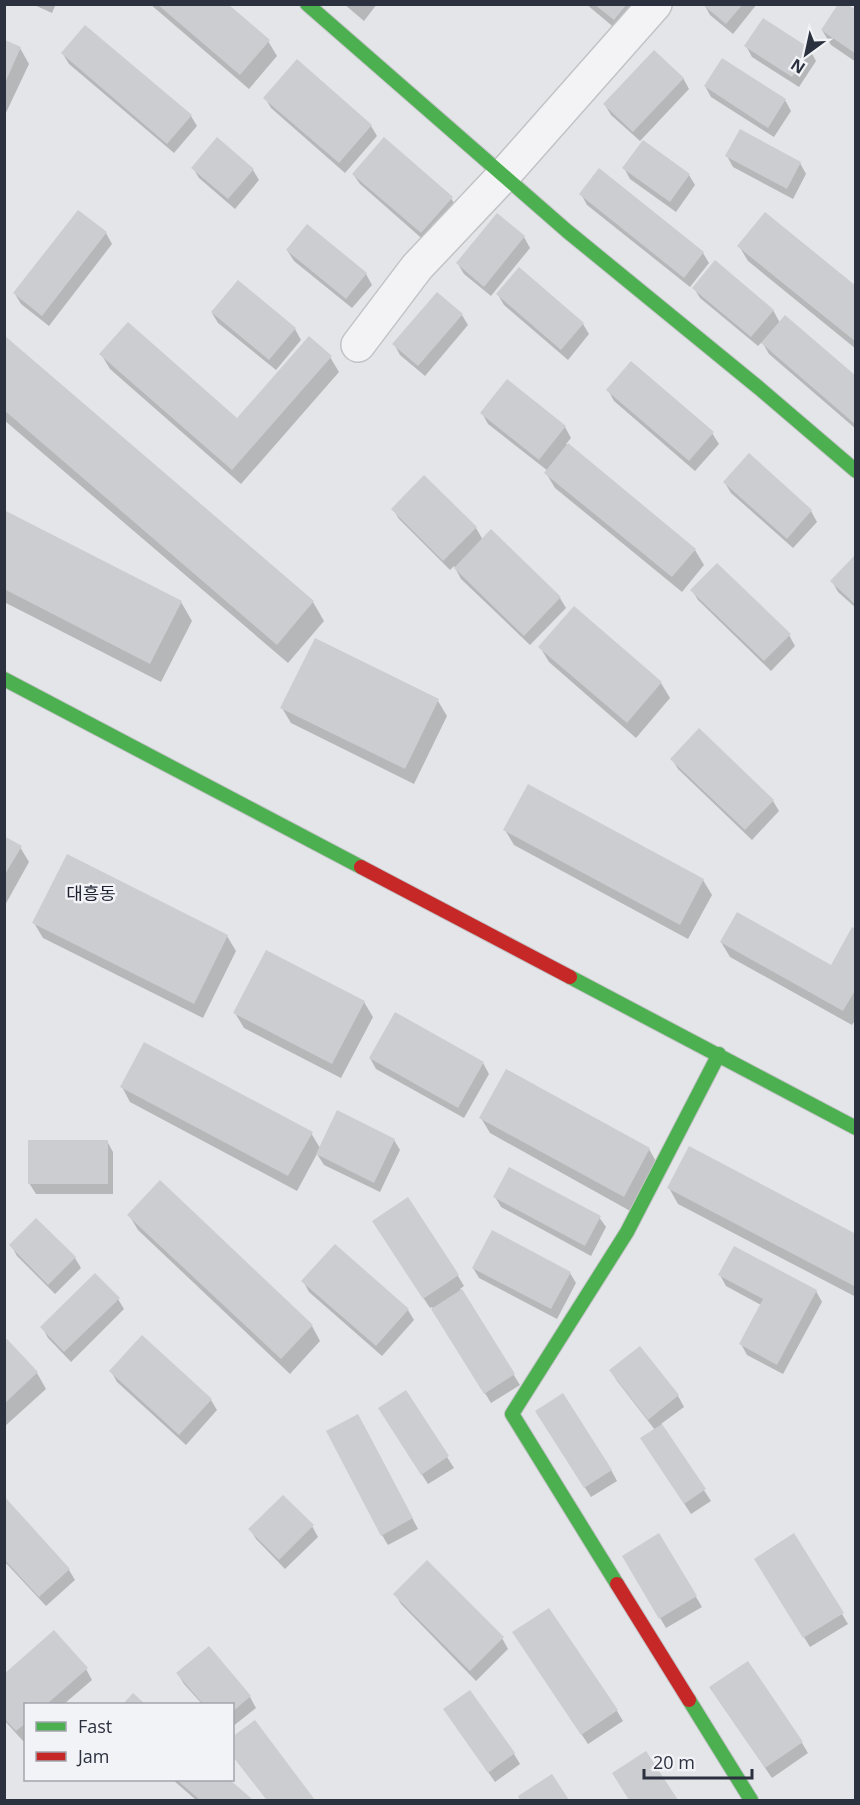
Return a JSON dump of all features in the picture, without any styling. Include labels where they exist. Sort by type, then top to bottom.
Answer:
[{"type":"street","points":[[307,4],[567,231],[759,388],[855,471]]},
{"type":"street","points":[[358,345],[417,267],[504,176],[655,4]]},
{"type":"street","points":[[4,679],[719,1054],[855,1128]]},
{"type":"street","points":[[719,1054],[627,1232],[512,1414],[750,1800]]},
{"type":"building","points":[[157,4],[228,4],[270,40],[240,75]]},
{"type":"building","points":[[594,4],[627,4],[614,20]]},
{"type":"building","points":[[702,4],[743,4],[726,24]]},
{"type":"building","points":[[838,4],[847,4],[856,10],[856,54],[821,30]]},
{"type":"building","points":[[763,18],[811,49],[792,77],[744,46]]},
{"type":"building","points":[[85,25],[192,115],[167,144],[61,53]]},
{"type":"building","points":[[5,40],[21,47],[5,83]]},
{"type":"building","points":[[654,50],[684,78],[633,132],[603,104]]},
{"type":"building","points":[[722,58],[786,99],[768,128],[704,86]]},
{"type":"building","points":[[297,59],[372,125],[339,163],[263,98]]},
{"type":"building","points":[[740,129],[801,162],[787,189],[725,156]]},
{"type":"building","points":[[217,137],[254,169],[228,199],[191,168]]},
{"type":"building","points":[[384,137],[453,197],[421,233],[352,174]]},
{"type":"building","points":[[643,140],[690,174],[670,202],[622,168]]},
{"type":"building","points":[[599,168],[704,252],[684,278],[579,194]]},
{"type":"building","points":[[78,210],[107,232],[42,316],[13,293]]},
{"type":"building","points":[[765,212],[856,286],[856,342],[737,246]]},
{"type":"building","points":[[497,213],[525,236],[484,287],[456,263]]},
{"type":"building","points":[[307,224],[367,273],[346,299],[286,250]]},
{"type":"building","points":[[715,260],[774,310],[751,337],[692,288]]},
{"type":"building","points":[[519,267],[584,323],[561,350],[496,294]]},
{"type":"building","points":[[238,280],[296,328],[269,360],[211,312]]},
{"type":"building","points":[[437,292],[463,314],[418,366],[392,344]]},
{"type":"building","points":[[785,315],[856,376],[856,425],[761,343]]},
{"type":"building","points":[[128,322],[237,418],[309,336],[332,356],[232,470],[99,354]]},
{"type":"building","points":[[5,336],[314,601],[277,645],[5,411]]},
{"type":"building","points":[[631,361],[714,432],[689,461],[606,390]]},
{"type":"building","points":[[507,379],[566,426],[539,460],[480,413]]},
{"type":"building","points":[[568,443],[696,549],[672,577],[544,473]]},
{"type":"building","points":[[749,453],[812,510],[787,539],[723,482]]},
{"type":"building","points":[[424,475],[477,527],[443,561],[391,509]]},
{"type":"building","points":[[4,510],[182,601],[150,664],[4,589]]},
{"type":"building","points":[[491,529],[561,597],[524,636],[454,568]]},
{"type":"building","points":[[856,554],[856,605],[830,581]]},
{"type":"building","points":[[717,563],[791,634],[764,661],[690,590]]},
{"type":"building","points":[[574,606],[662,682],[627,723],[538,647]]},
{"type":"building","points":[[315,638],[439,699],[405,769],[280,708]]},
{"type":"building","points":[[699,728],[774,800],[745,830],[670,759]]},
{"type":"building","points":[[528,784],[704,879],[680,925],[503,830]]},
{"type":"building","points":[[4,836],[22,846],[4,876]]},
{"type":"building","points":[[67,854],[228,935],[194,1004],[32,923]]},
{"type":"building","points":[[737,912],[831,965],[852,927],[856,929],[856,989],[843,1011],[720,942]]},
{"type":"building","points":[[266,950],[365,1001],[332,1064],[233,1013]]},
{"type":"building","points":[[395,1012],[484,1062],[458,1108],[369,1058]]},
{"type":"building","points":[[144,1042],[313,1132],[288,1176],[120,1087]]},
{"type":"building","points":[[506,1069],[650,1148],[624,1197],[479,1118]]},
{"type":"building","points":[[337,1110],[395,1139],[374,1183],[316,1154]]},
{"type":"building","points":[[28,1140],[108,1140],[108,1184],[28,1184]]},
{"type":"building","points":[[689,1146],[856,1234],[856,1287],[667,1188]]},
{"type":"building","points":[[509,1167],[601,1216],[585,1246],[493,1197]]},
{"type":"building","points":[[160,1180],[313,1325],[281,1359],[127,1215]]},
{"type":"building","points":[[408,1197],[459,1275],[423,1299],[372,1221]]},
{"type":"building","points":[[36,1218],[76,1257],[48,1285],[9,1245]]},
{"type":"building","points":[[492,1230],[571,1272],[551,1309],[472,1268]]},
{"type":"building","points":[[335,1244],[409,1309],[376,1346],[301,1281]]},
{"type":"building","points":[[734,1246],[817,1290],[777,1365],[739,1344],[763,1299],[718,1275]]},
{"type":"building","points":[[95,1273],[120,1298],[64,1352],[40,1327]]},
{"type":"building","points":[[462,1289],[515,1374],[484,1394],[431,1309]]},
{"type":"building","points":[[142,1335],[212,1399],[179,1435],[109,1371]]},
{"type":"building","points":[[7,1339],[38,1372],[4,1404],[4,1341]]},
{"type":"building","points":[[640,1346],[679,1395],[648,1420],[609,1370]]},
{"type":"building","points":[[406,1390],[449,1456],[421,1475],[378,1408]]},
{"type":"building","points":[[563,1393],[612,1470],[584,1488],[535,1411]]},
{"type":"building","points":[[358,1414],[413,1518],[381,1536],[326,1431]]},
{"type":"building","points":[[662,1424],[706,1489],[684,1504],[640,1438]]},
{"type":"building","points":[[283,1495],[314,1525],[279,1560],[248,1529]]},
{"type":"building","points":[[4,1496],[70,1569],[39,1597],[4,1559]]},
{"type":"building","points":[[659,1533],[697,1596],[659,1619],[622,1556]]},
{"type":"building","points":[[794,1533],[844,1613],[803,1638],[754,1559]]},
{"type":"building","points":[[427,1560],[504,1637],[470,1671],[393,1594]]},
{"type":"building","points":[[549,1608],[618,1710],[581,1735],[512,1632]]},
{"type":"building","points":[[54,1630],[88,1668],[48,1703],[24,1703],[24,1725],[16,1731],[4,1718],[4,1674]]},
{"type":"building","points":[[209,1646],[251,1696],[234,1710],[234,1703],[202,1703],[176,1673]]},
{"type":"building","points":[[748,1661],[803,1742],[765,1768],[709,1687]]},
{"type":"building","points":[[470,1690],[515,1753],[488,1773],[443,1709]]},
{"type":"building","points":[[133,1693],[144,1703],[124,1703]]},
{"type":"building","points":[[255,1720],[315,1800],[267,1800],[234,1758],[234,1736]]},
{"type":"building","points":[[646,1751],[678,1800],[629,1800],[612,1773]]},
{"type":"building","points":[[552,1774],[569,1800],[520,1800],[518,1796]]},
{"type":"building","points":[[178,1781],[231,1781],[252,1799],[251,1800],[200,1800]]},
{"type":"traffic: fast","points":[[307,4],[567,231],[759,388],[856,471]]},
{"type":"traffic: fast","points":[[4,679],[361,867]]},
{"type":"traffic: fast","points":[[570,977],[856,1128]]},
{"type":"traffic: fast","points":[[617,1584],[512,1414],[627,1232],[719,1054]]},
{"type":"traffic: fast","points":[[689,1700],[751,1800]]},
{"type":"traffic: jam","points":[[361,867],[570,977]]},
{"type":"traffic: jam","points":[[617,1584],[689,1700]]},
{"type":"district","name":"대흥동","points":[[91,894]]}]
